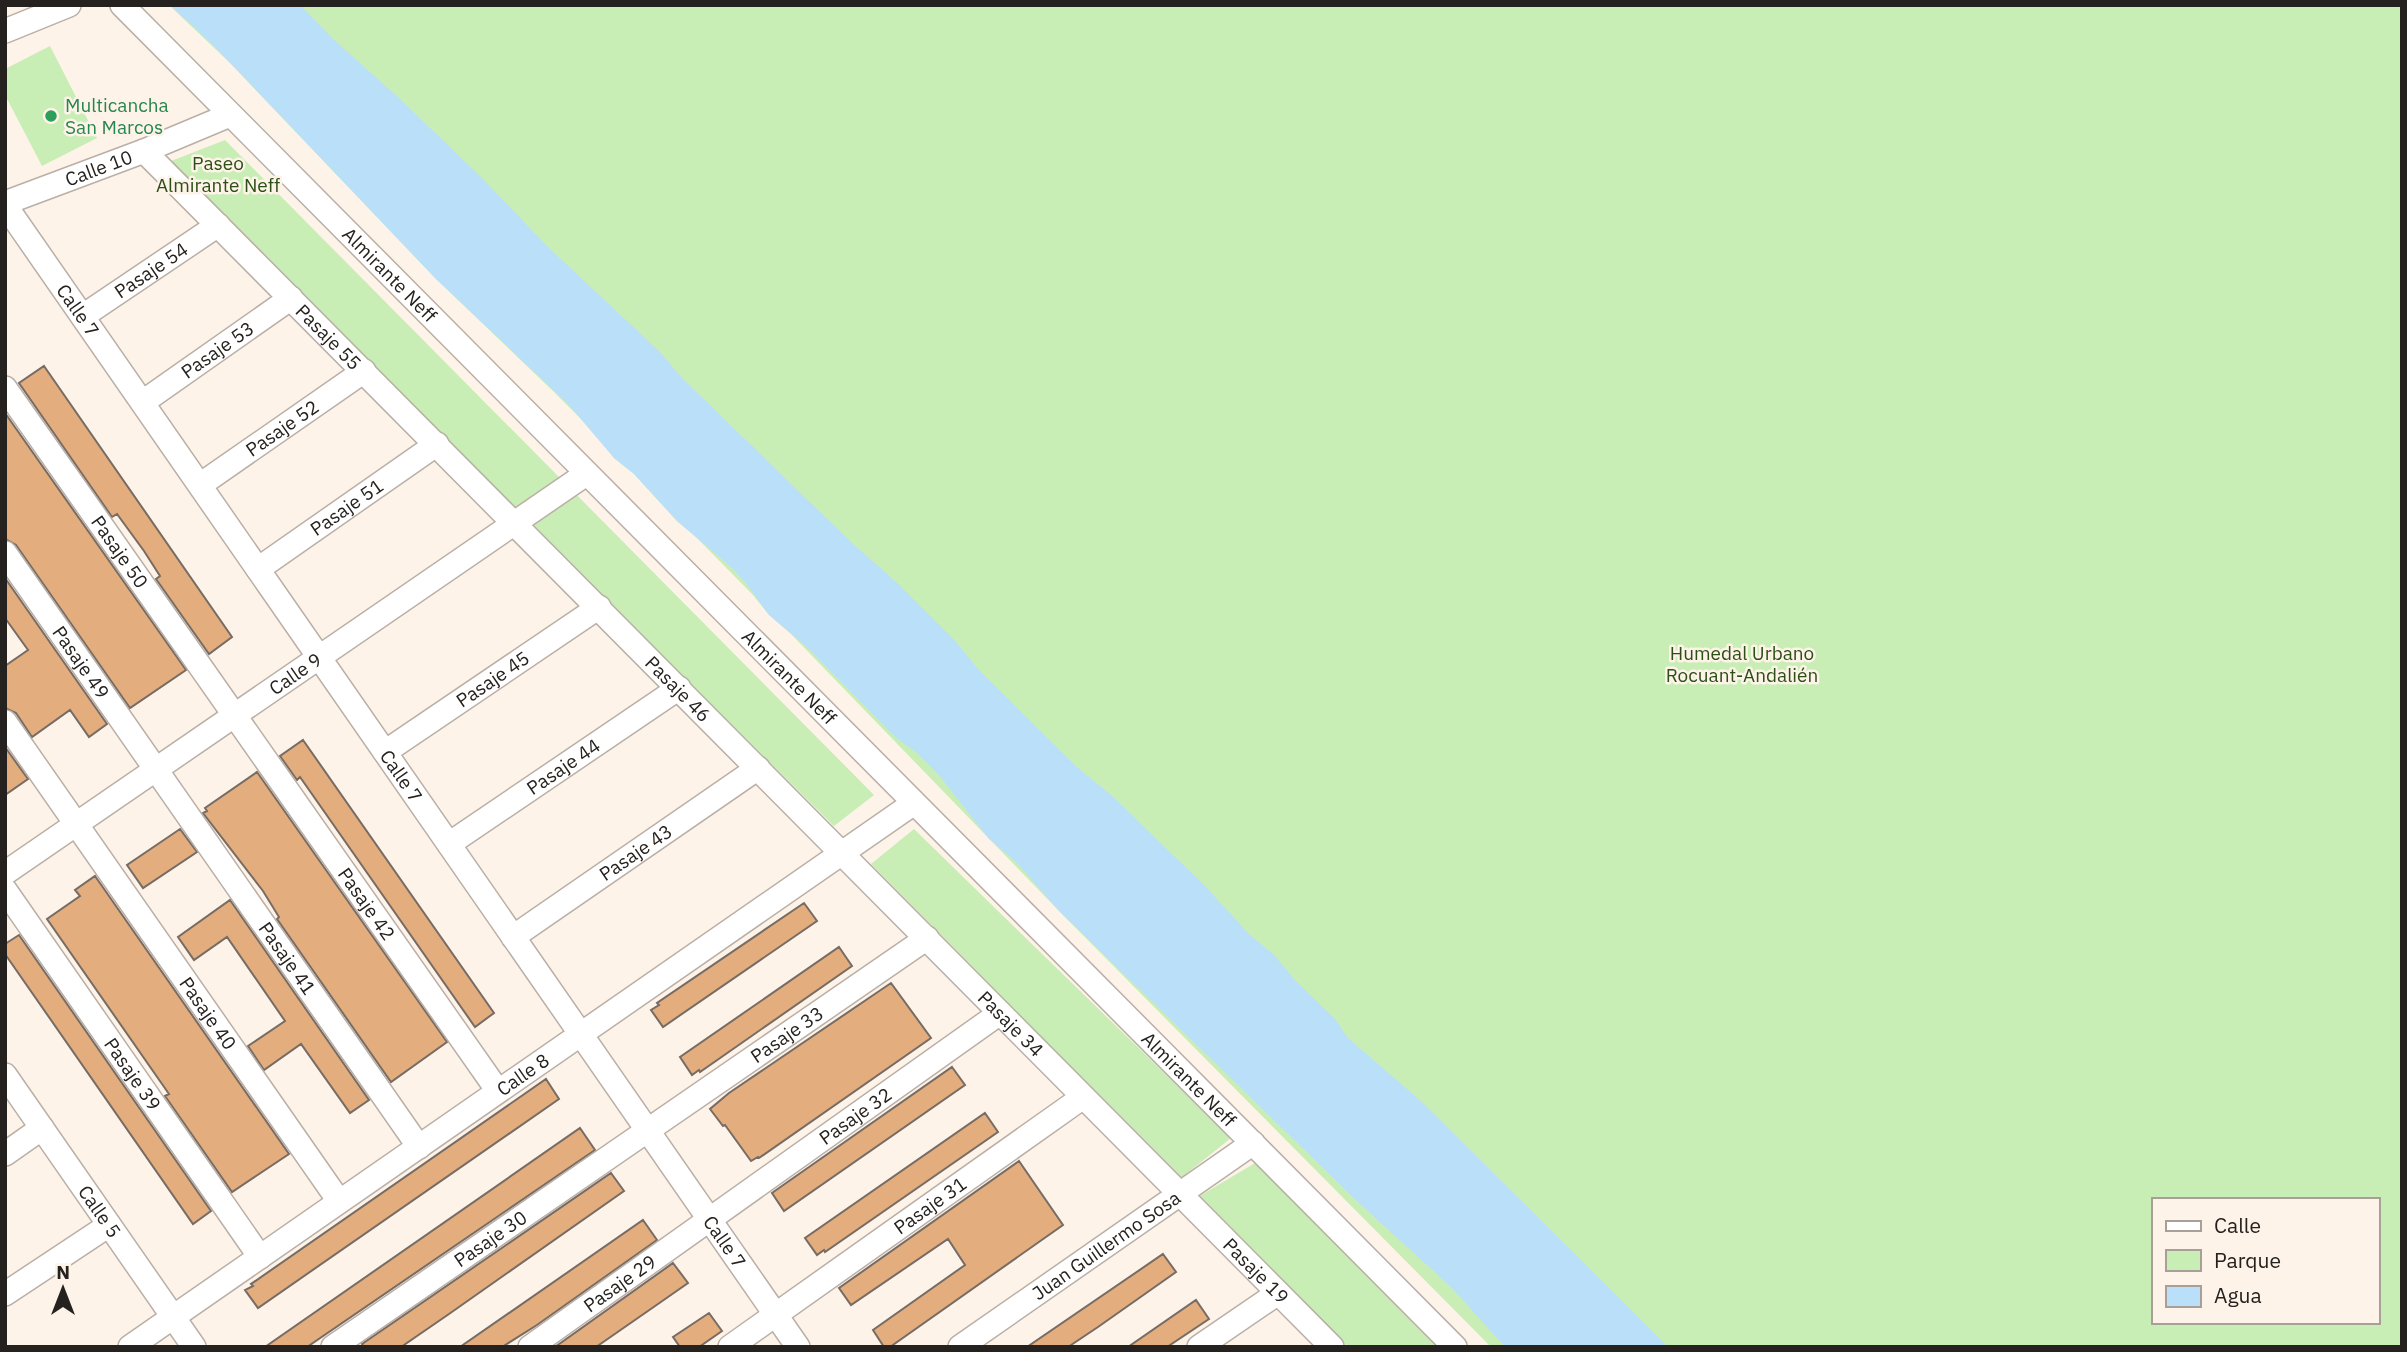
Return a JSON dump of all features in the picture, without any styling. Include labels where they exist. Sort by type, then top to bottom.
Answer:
[{"type":"street","points":[[5,31],[69,5]]},
{"type":"street","name":"Almirante Neff","points":[[122,5],[1455,1347]]},
{"type":"street","name":"Calle 10","points":[[5,204],[230,115]]},
{"type":"street","name":"Pasaje 55","points":[[144,151],[516,523]]},
{"type":"street","name":"Calle 7","points":[[5,204],[798,1347]]},
{"type":"street","name":"Pasaje 54","points":[[83,316],[218,225]]},
{"type":"street","name":"Pasaje 53","points":[[143,402],[291,298]]},
{"type":"street","name":"Pasaje 52","points":[[200,485],[364,371]]},
{"type":"street","name":"Pasaje 50","points":[[5,388],[236,715]]},
{"type":"street","name":"Pasaje 51","points":[[258,569],[437,444]]},
{"type":"street","name":"Calle 9","points":[[5,873],[586,474]]},
{"type":"street","name":"Pasaje 46","points":[[516,523],[842,853]]},
{"type":"street","name":"Pasaje 49","points":[[5,554],[155,770]]},
{"type":"street","name":"Pasaje 45","points":[[385,752],[598,607]]},
{"type":"street","name":"Pasaje 44","points":[[449,844],[679,688]]},
{"type":"street","name":"Pasaje 42","points":[[236,715],[498,1091]]},
{"type":"street","name":"Pasaje 40","points":[[5,722],[339,1201]]},
{"type":"street","name":"Pasaje 43","points":[[513,937],[758,768]]},
{"type":"street","name":"Pasaje 41","points":[[155,770],[419,1147]]},
{"type":"street","name":"Calle 8","points":[[130,1347],[914,803]]},
{"type":"street","name":"Pasaje 34","points":[[842,853],[1180,1194]]},
{"type":"street","name":"Pasaje 39","points":[[5,891],[260,1257]]},
{"type":"street","name":"Pasaje 33","points":[[648,1130],[927,939]]},
{"type":"street","name":"Pasaje 32","points":[[710,1221],[1000,1013]]},
{"type":"street","name":"Calle 5","points":[[5,1075],[194,1347]]},
{"type":"street","name":"Pasaje 31","points":[[730,1347],[1083,1097]]},
{"type":"street","points":[[5,1154],[42,1128]]},
{"type":"street","name":"Pasaje 30","points":[[333,1347],[648,1130]]},
{"type":"street","name":"Juan Guillermo Sosa","points":[[960,1347],[1253,1143]]},
{"type":"street","name":"Pasaje 19","points":[[1180,1194],[1332,1347]]},
{"type":"street","name":"Pasaje 29","points":[[530,1347],[710,1221]]},
{"type":"street","points":[[5,1294],[109,1225]]},
{"type":"street","points":[[1199,1347],[1278,1293]]},
{"type":"green space","name":"Humedal Urbano Rocuant-Andalién","points":[[169,5],[2402,5],[2402,1347],[1491,1347],[1060,912],[634,474],[614,458],[596,434],[436,279],[229,62]]},
{"type":"green space","name":"Multicancha San Marcos","points":[[50,46],[97,138],[42,166],[5,95],[5,69]]},
{"type":"green space","name":"Paseo Almirante Neff","points":[[225,140],[874,795],[834,826],[166,163]]},
{"type":"green space","points":[[914,829],[1231,1138],[1181,1178],[871,864]]},
{"type":"green space","points":[[1260,1160],[1444,1347],[1348,1347],[1198,1197]]},
{"type":"water","points":[[170,5],[300,5],[484,180],[547,246],[660,352],[682,378],[851,542],[895,581],[956,642],[979,670],[1078,768],[1110,794],[1205,886],[1249,934],[1274,955],[1336,1020],[1347,1037],[1423,1103],[1668,1347],[1505,1347],[1451,1287],[1360,1204],[1060,912],[1016,862],[989,839],[938,774],[916,752],[895,737],[808,648],[769,615],[731,567],[677,521],[634,474],[614,458],[568,404],[436,279],[213,45]]},
{"type":"building","points":[[44,366],[232,637],[209,654],[156,579],[160,576],[144,551],[117,514],[112,517],[19,383]]},
{"type":"building","points":[[5,413],[186,670],[130,708],[16,545],[5,539]]},
{"type":"building","points":[[5,578],[107,724],[89,737],[70,710],[32,737],[16,713],[5,708],[5,666],[28,650],[5,618]]},
{"type":"building","points":[[303,740],[494,1013],[475,1027],[300,777],[297,780],[280,756]]},
{"type":"building","points":[[5,747],[28,779],[5,795]]},
{"type":"building","points":[[257,772],[447,1042],[391,1082],[277,919],[279,917],[263,891],[203,813],[207,811],[205,808]]},
{"type":"building","points":[[180,829],[197,852],[143,888],[127,865]]},
{"type":"building","points":[[95,876],[289,1154],[232,1192],[165,1096],[169,1094],[47,919],[80,896],[75,890]]},
{"type":"building","points":[[230,900],[369,1100],[350,1113],[301,1044],[264,1070],[248,1046],[285,1021],[227,937],[194,960],[178,937]]},
{"type":"building","points":[[804,903],[817,921],[663,1027],[651,1010],[659,1005],[657,1003]]},
{"type":"building","points":[[19,935],[211,1211],[193,1224],[5,954],[5,944]]},
{"type":"building","points":[[839,947],[852,966],[692,1075],[680,1057]]},
{"type":"building","points":[[891,983],[931,1038],[751,1161],[710,1109],[729,1093]]},
{"type":"building","points":[[952,1067],[965,1085],[784,1211],[772,1193]]},
{"type":"building","points":[[546,1079],[559,1099],[258,1308],[245,1290],[253,1286],[251,1284]]},
{"type":"building","points":[[985,1113],[998,1132],[817,1255],[805,1238]]},
{"type":"building","points":[[580,1128],[595,1150],[307,1347],[265,1347]]},
{"type":"building","points":[[1019,1161],[1063,1225],[890,1347],[884,1347],[873,1330],[965,1265],[948,1239],[851,1305],[839,1288]]},
{"type":"building","points":[[611,1173],[624,1191],[401,1347],[364,1347],[362,1344]]},
{"type":"building","points":[[643,1220],[657,1240],[537,1325],[502,1347],[460,1347]]},
{"type":"building","points":[[1163,1254],[1176,1272],[1098,1327],[1068,1347],[1027,1347]]},
{"type":"building","points":[[673,1263],[688,1283],[596,1347],[555,1347]]},
{"type":"building","points":[[1196,1300],[1209,1319],[1167,1347],[1128,1347]]},
{"type":"building","points":[[709,1313],[722,1331],[699,1347],[680,1347],[673,1337]]},
{"type":"place","name":"Multicancha San Marcos","points":[[51,116]]}]
